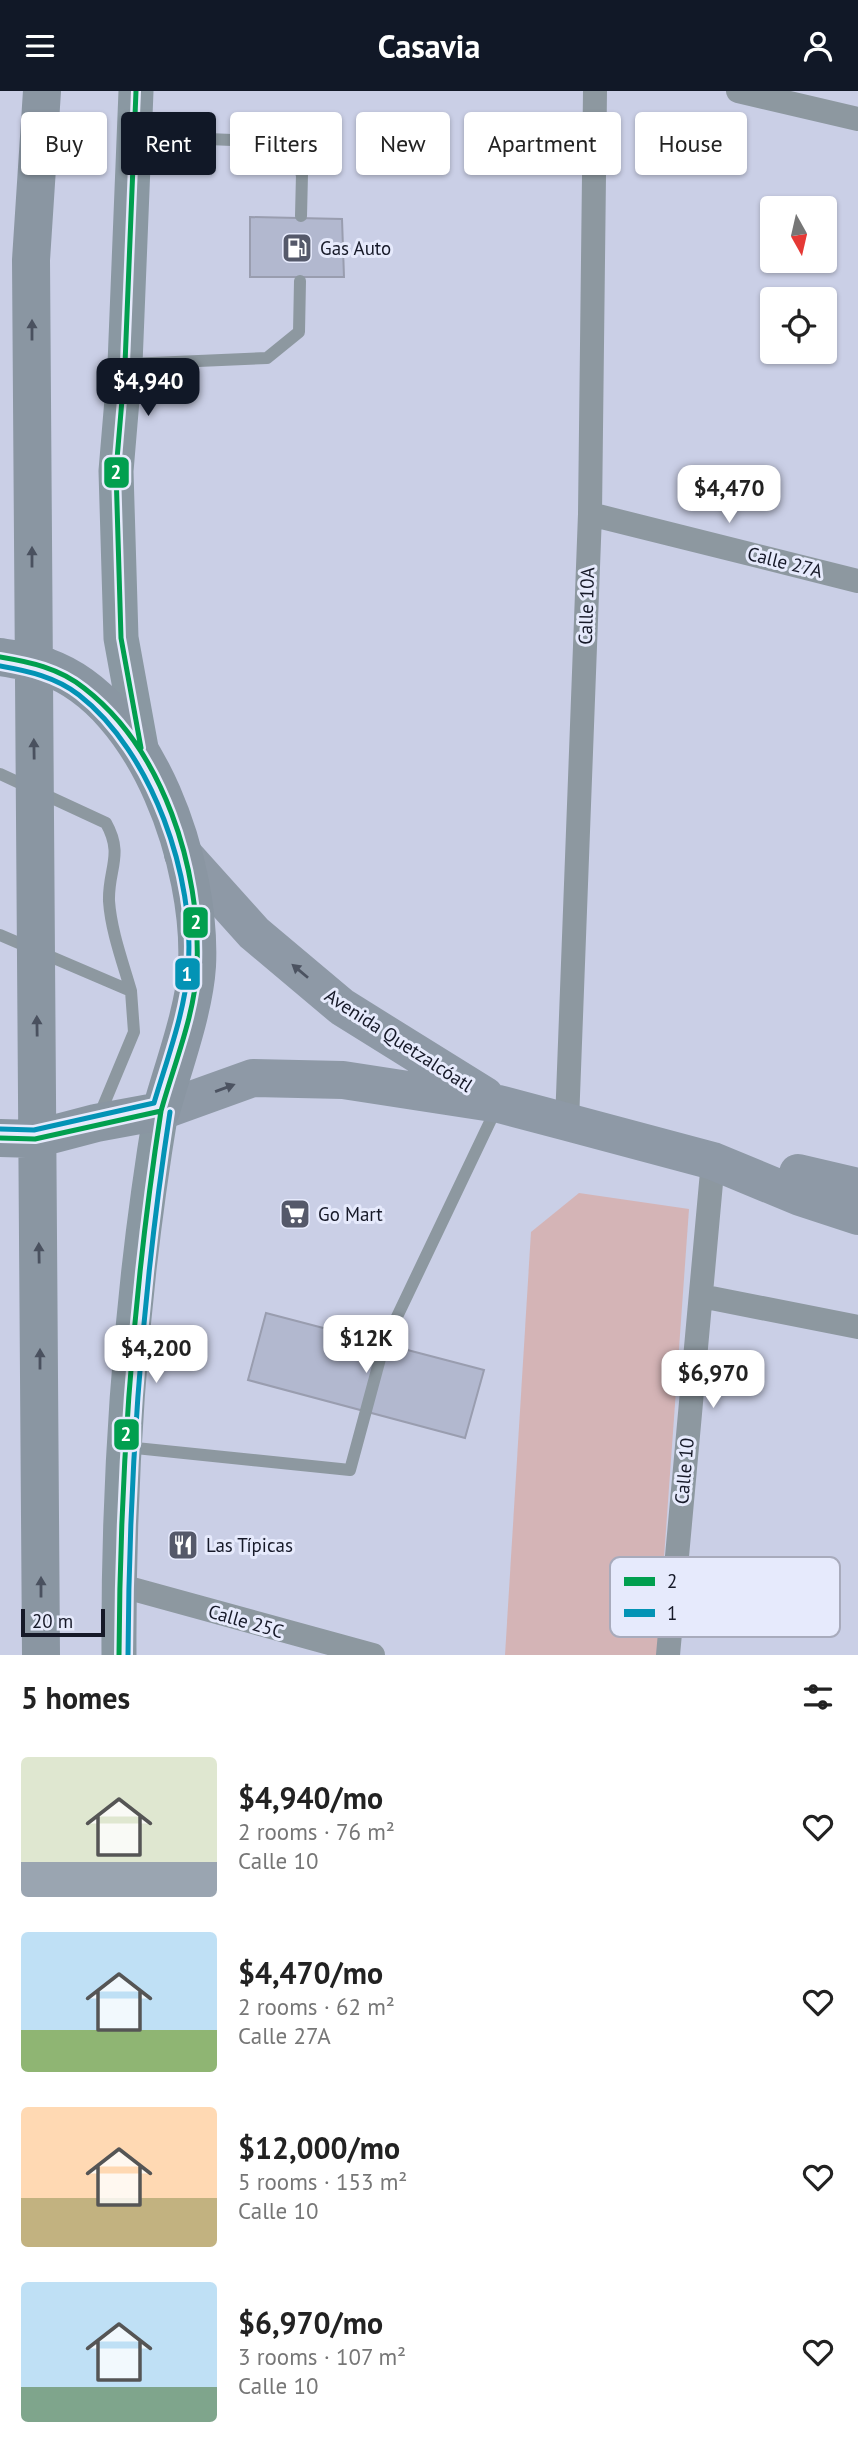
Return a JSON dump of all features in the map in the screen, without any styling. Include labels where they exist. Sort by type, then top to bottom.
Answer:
[{"type":"highway","points":[[41,1655],[32,625],[32,260],[42,91]]},
{"type":"highway","points":[[0,657],[48,667],[92,693],[141,748],[158,781],[183,854],[194,914],[197,967],[161,1111],[96,1123],[35,1139],[0,1138]]},
{"type":"main road","points":[[136,91],[136,112]]},
{"type":"main road","points":[[133,175],[125,364],[116,471],[117,562],[121,638],[141,748]]},
{"type":"main road","name":"Avenida Quetzalcóatl","points":[[183,854],[254,933],[342,1007],[499,1104]]},
{"type":"main road","name":"Avenida Quetzalcóatl","points":[[161,1111],[253,1078],[343,1080],[499,1104],[713,1161],[806,1174],[858,1187]]},
{"type":"main road","points":[[119,1655],[122,1447],[144,1211],[161,1111]]},
{"type":"main road","name":"Avenida Quetzalcóatl","points":[[713,1161],[800,1197],[858,1216]]},
{"type":"street","name":"Calle 10A","points":[[567,1122],[590,514],[596,91]]},
{"type":"street","points":[[738,91],[858,119]]},
{"type":"street","name":"Calle 27A","points":[[590,514],[858,581]]},
{"type":"street","name":"Calle 10","points":[[676,1557],[713,1161]]},
{"type":"street","points":[[701,1296],[858,1327]]},
{"type":"street","name":"Calle 25C","points":[[118,1585],[310,1647],[373,1655]]},
{"type":"street","name":"Calle 10","points":[[667,1655],[669,1637]]},
{"type":"lane","points":[[216,139],[278,142],[302,174],[301,216]]},
{"type":"lane","points":[[125,364],[267,358],[299,332],[300,281]]},
{"type":"lane","points":[[0,774],[106,823],[117,847],[109,899],[131,991],[134,1032],[96,1123]]},
{"type":"lane","points":[[0,935],[131,991]]},
{"type":"lane","points":[[122,1447],[350,1470],[384,1344],[499,1104]]},
{"type":"shaded area","points":[[579,1193],[689,1209],[664,1557],[610,1557],[610,1637],[658,1637],[657,1655],[505,1655],[531,1232]]},
{"type":"building","name":"Gas Auto","points":[[250,217],[342,219],[344,277],[250,277]]},
{"type":"building","points":[[266,1313],[484,1370],[465,1438],[248,1380]]},
{"type":"transit line","name":"2","points":[[136,91],[125,364],[116,471],[121,638],[141,748]]},
{"type":"transit line","name":"2","points":[[0,657],[44,667],[65,675],[112,713],[136,744],[156,777],[172,813],[184,851],[197,929],[197,966],[192,1003],[161,1111],[35,1139],[0,1138]]},
{"type":"transit line","name":"1","points":[[0,666],[41,676],[70,689],[105,719],[128,749],[148,783],[164,819],[185,896],[189,933],[183,1003],[154,1103],[34,1130],[0,1129]]},
{"type":"transit line","name":"2","points":[[119,1655],[122,1518],[130,1382],[143,1247],[161,1111]]},
{"type":"transit line","name":"1","points":[[128,1655],[131,1519],[139,1383],[152,1248],[170,1112]]},
{"type":"place","name":"Gas Auto","points":[[297,248]]},
{"type":"place","name":"Go Mart","points":[[295,1214]]},
{"type":"place","name":"Las Típicas","points":[[183,1545]]}]
